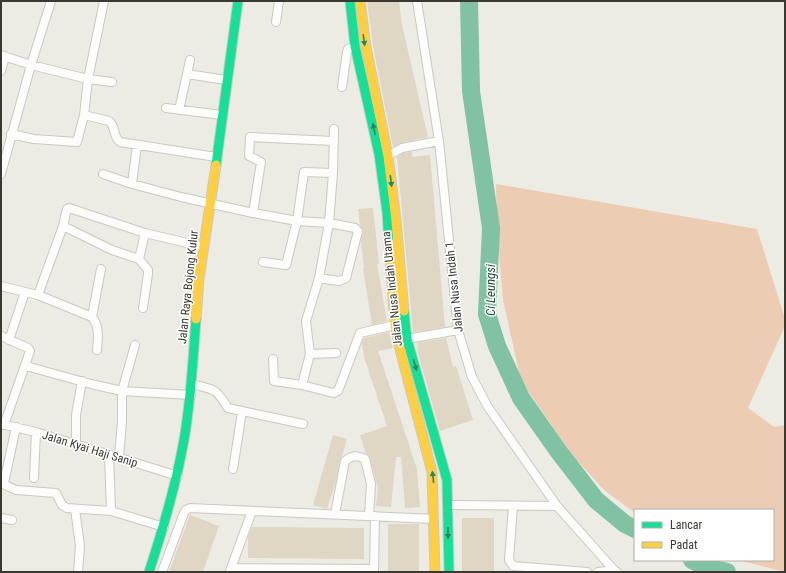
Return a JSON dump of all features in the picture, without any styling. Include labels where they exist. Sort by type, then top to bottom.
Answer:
[{"type":"street","points":[[1,174],[11,134],[51,1]]},
{"type":"street","points":[[11,134],[34,139],[77,142],[84,115],[88,79],[104,1]]},
{"type":"street","name":"Jalan Raya Bojong Kulur","points":[[149,572],[164,527],[178,476],[190,395],[195,313],[238,1]]},
{"type":"street","points":[[276,22],[279,1]]},
{"type":"street","name":"Jalan Nusa Indah Utama","points":[[350,1],[355,46],[379,154],[397,286],[407,339],[446,475],[448,505],[448,572]]},
{"type":"street","name":"Jalan Nusa Indah Utama","points":[[360,1],[366,47],[388,156],[396,220],[397,286],[395,326],[400,353],[432,472],[435,572]]},
{"type":"street","name":"Jalan Nusa Indah 1","points":[[416,1],[439,141],[458,330],[472,377],[488,407],[557,506],[615,571]]},
{"type":"street","points":[[342,87],[348,48],[355,46]]},
{"type":"street","points":[[1,71],[3,56],[31,65],[88,79],[112,82]]},
{"type":"street","points":[[179,110],[190,60]]},
{"type":"street","points":[[187,74],[226,80]]},
{"type":"street","points":[[166,108],[222,115]]},
{"type":"street","points":[[84,115],[110,121],[118,141],[216,157]]},
{"type":"street","points":[[302,385],[310,354],[306,321],[319,278],[329,223],[333,173],[334,129]]},
{"type":"street","points":[[253,213],[261,162],[248,156],[250,137],[334,141]]},
{"type":"street","points":[[388,156],[402,148],[439,141]]},
{"type":"street","points":[[132,184],[137,145]]},
{"type":"street","points":[[263,262],[286,265],[296,221],[304,172],[333,173]]},
{"type":"street","points":[[103,174],[132,184],[181,197],[253,213],[296,221],[329,223],[355,228],[358,231],[346,278],[339,281],[319,278]]},
{"type":"street","points":[[38,295],[63,226],[67,209],[71,208],[145,233],[204,247]]},
{"type":"street","points":[[63,226],[112,250],[139,259],[148,270],[143,308]]},
{"type":"street","points":[[139,259],[145,233]]},
{"type":"street","points":[[92,317],[101,269]]},
{"type":"street","points":[[1,286],[38,295],[92,317],[98,328],[97,350]]},
{"type":"street","points":[[2,424],[30,353],[29,349],[5,338],[24,292]]},
{"type":"street","points":[[273,359],[274,381],[302,385],[333,393],[338,391],[360,332],[395,326]]},
{"type":"street","points":[[407,339],[458,330]]},
{"type":"street","points":[[118,457],[122,421],[122,391],[135,345]]},
{"type":"street","points":[[310,354],[336,353]]},
{"type":"street","points":[[26,366],[82,382],[122,391],[190,395]]},
{"type":"street","points":[[76,444],[76,416],[82,382]]},
{"type":"street","points":[[191,384],[213,389],[218,392],[228,408],[303,424]]},
{"type":"street","points":[[233,469],[242,412]]},
{"type":"street","name":"Jalan Kyai Haji Sanip","points":[[2,424],[36,432],[178,476]]},
{"type":"street","points":[[16,427],[2,483],[16,490],[56,493],[64,507],[111,511],[164,527]]},
{"type":"street","points":[[34,478],[36,432]]},
{"type":"street","points":[[109,454],[111,511]]},
{"type":"street","points":[[252,511],[231,570],[374,571],[371,484],[365,460],[358,456],[352,456],[345,461],[335,514]]},
{"type":"street","points":[[448,505],[557,506]]},
{"type":"street","points":[[513,506],[509,560],[513,566],[587,572]]},
{"type":"street","points":[[162,572],[186,510],[190,508],[434,519]]},
{"type":"street","points":[[76,509],[80,546],[78,572]]},
{"type":"street","points":[[1,518],[12,520]]},
{"type":"street","points":[[598,572],[615,571]]},
{"type":"shaded area","points":[[496,184],[757,229],[785,319],[785,326],[748,408],[774,427],[785,425],[785,572],[742,561],[774,561],[774,509],[634,509],[634,512],[604,490],[573,456],[521,381],[503,300],[497,230]]},
{"type":"building","points":[[367,1],[399,1],[402,25],[428,137],[401,143],[393,147],[373,46]]},
{"type":"building","points":[[412,152],[412,157],[430,155],[445,327],[415,332],[413,332],[397,157],[404,153]]},
{"type":"building","points":[[373,208],[379,264],[377,264],[387,321],[372,325],[363,268],[361,241],[363,230],[360,225],[358,209]]},
{"type":"building","points":[[389,332],[393,348],[378,351],[417,469],[420,507],[405,508],[401,457],[396,457],[391,507],[376,506],[378,488],[370,458],[366,454],[360,435],[387,426],[364,357],[362,343],[364,338]]},
{"type":"building","points":[[446,338],[453,367],[456,366],[473,420],[440,431],[418,353],[417,343]]},
{"type":"building","points":[[333,435],[347,439],[327,509],[313,505]]},
{"type":"building","points":[[190,515],[219,526],[204,569],[202,572],[169,572]]},
{"type":"building","points":[[462,518],[494,518],[494,572],[462,572]]},
{"type":"building","points":[[388,524],[419,524],[419,572],[388,572]]},
{"type":"building","points":[[252,527],[364,528],[364,559],[248,558],[248,537]]},
{"type":"waterway","name":"Ci Leungsi","points":[[469,1],[471,91],[491,228],[487,314],[497,346],[521,398],[559,452],[596,500],[625,524],[634,528]]},
{"type":"waterway","name":"Ci Leungsi","points":[[694,561],[707,567],[727,572]]},
{"type":"traffic: fast","points":[[216,165],[238,1]]},
{"type":"traffic: fast","points":[[350,1],[355,46],[379,154],[387,212],[389,243]]},
{"type":"traffic: fast","points":[[404,311],[407,339],[447,480],[449,572]]},
{"type":"traffic: fast","points":[[149,572],[169,507],[184,440],[190,395],[196,319]]},
{"type":"traffic: slow","points":[[360,1],[366,47],[388,156],[396,220],[404,311]]},
{"type":"traffic: slow","points":[[196,319],[199,279],[216,165]]},
{"type":"traffic: slow","points":[[389,243],[395,325],[432,472],[435,572]]}]
